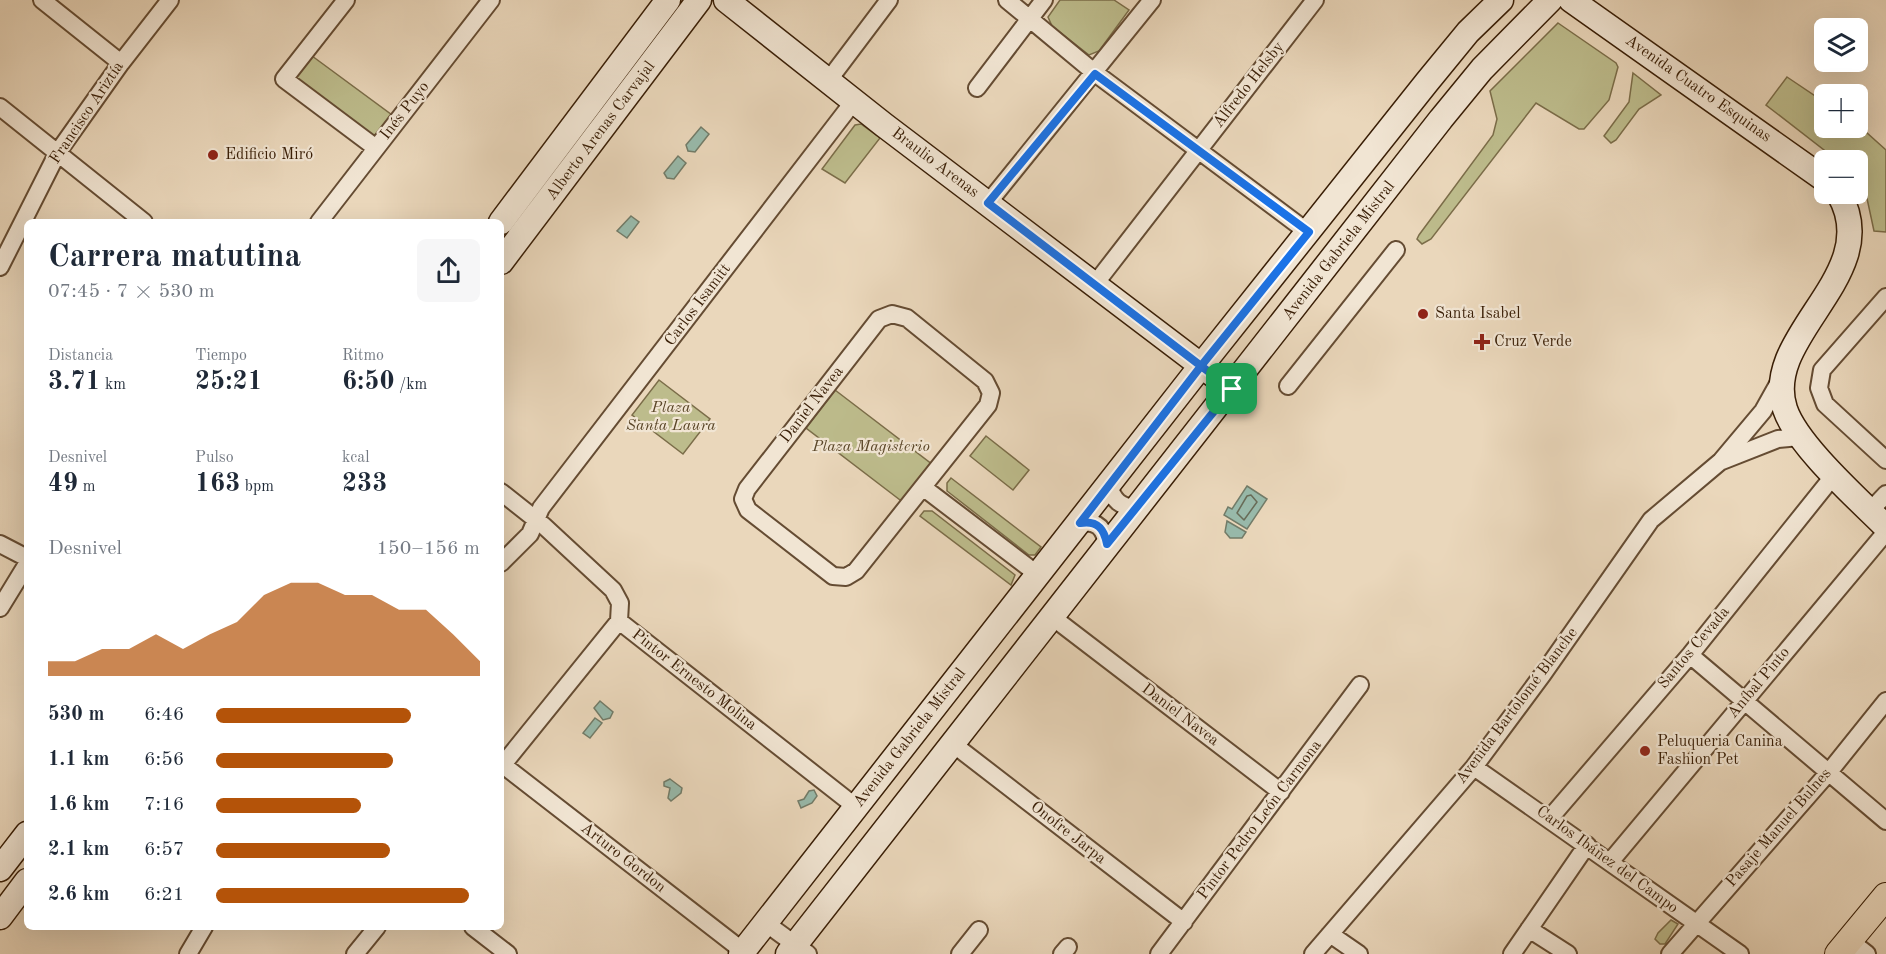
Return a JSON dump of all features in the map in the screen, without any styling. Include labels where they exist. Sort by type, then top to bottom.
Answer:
[{"type":"main road","name":"Alberto Arenas Carvajal","points":[[503,219],[668,0]]},
{"type":"main road","name":"Alberto Arenas Carvajal","points":[[504,258],[699,0]]},
{"type":"main road","name":"Braulio Arenas","points":[[726,0],[854,101],[1232,389]]},
{"type":"main road","name":"Avenida Gabriela Mistral","points":[[742,953],[767,924],[1201,366],[1461,40],[1501,0]]},
{"type":"main road","name":"Avenida Gabriela Mistral","points":[[797,951],[1051,616],[1482,69],[1550,0]]},
{"type":"main road","name":"Avenida Cuatro Esquinas","points":[[1571,0],[1814,172]]},
{"type":"main road","points":[[1847,204],[1855,221],[1856,239],[1850,265],[1799,343],[1788,366],[1783,392],[1784,406],[1800,437],[1835,474],[1881,511]]},
{"type":"main road","points":[[0,869],[24,838]]},
{"type":"main road","points":[[0,916],[24,885]]},
{"type":"main road","points":[[1851,949],[1886,896]]},
{"type":"street","points":[[42,0],[120,63]]},
{"type":"street","name":"Francisco Ariztía","points":[[24,219],[58,152],[120,63],[170,0]]},
{"type":"street","points":[[346,0],[284,79],[376,148]]},
{"type":"street","name":"Inés Puyo","points":[[321,219],[491,0]]},
{"type":"street","points":[[828,81],[890,0]]},
{"type":"street","points":[[1007,0],[1095,74],[1309,232]]},
{"type":"street","points":[[978,88],[1029,17],[1044,0]]},
{"type":"street","points":[[988,203],[1095,74],[1152,0]]},
{"type":"street","name":"Alfredo Helsby","points":[[1095,284],[1315,0]]},
{"type":"street","name":"Carlos Isamitt","points":[[504,560],[530,534],[538,514],[854,101]]},
{"type":"street","points":[[0,108],[140,219]]},
{"type":"street","name":"Francisco Ariztía","points":[[0,267],[24,219]]},
{"type":"street","points":[[1288,386],[1396,250]]},
{"type":"street","points":[[1886,297],[1822,370],[1819,388],[1825,404],[1886,460]]},
{"type":"street","name":"Daniel Navea","points":[[892,314],[907,318],[985,381],[991,393],[988,405],[924,488],[856,571],[846,577],[833,576],[748,510],[743,499],[747,489],[879,318],[892,314]]},
{"type":"street","name":"Avenida Bartolomé Blanche","points":[[1313,954],[1474,767],[1652,520],[1721,461],[1763,411],[1788,366]]},
{"type":"street","name":"Avenida Bartolomé Blanche","points":[[1721,461],[1778,439],[1800,437]]},
{"type":"street","name":"Santos Cevada","points":[[1550,818],[1690,655],[1835,474]]},
{"type":"street","points":[[1109,485],[1111,495],[1118,503],[1136,508]]},
{"type":"street","points":[[924,488],[1037,574]]},
{"type":"street","name":"Pintor Ernesto Molina","points":[[504,494],[538,514],[613,590],[620,603],[619,621],[856,807]]},
{"type":"street","points":[[1080,523],[1090,521],[1099,525],[1105,533],[1107,544]]},
{"type":"street","name":"Aníbal Pinto","points":[[1610,862],[1886,532]]},
{"type":"street","points":[[0,544],[24,564]]},
{"type":"street","points":[[0,609],[24,569]]},
{"type":"street","name":"Daniel Navea","points":[[1051,616],[1281,792]]},
{"type":"street","points":[[504,764],[619,621]]},
{"type":"street","points":[[1690,655],[1886,821]]},
{"type":"street","name":"Pintor Pedro León Carmona","points":[[1160,954],[1360,685]]},
{"type":"street","name":"Pasaje Manuel Bulnes","points":[[1670,954],[1829,772],[1886,701]]},
{"type":"street","name":"Onofre Jarpa","points":[[953,744],[1184,922]]},
{"type":"street","name":"Carlos Ibáñez del Campo","points":[[1474,767],[1550,818],[1740,954]]},
{"type":"street","name":"Arturo Gordon","points":[[504,768],[742,953]]},
{"type":"street","points":[[1512,954],[1587,845]]},
{"type":"street","points":[[767,924],[797,951]]},
{"type":"street","points":[[1529,929],[1568,954]]},
{"type":"street","points":[[188,954],[202,930]]},
{"type":"street","points":[[355,954],[374,930]]},
{"type":"street","points":[[477,930],[508,954]]},
{"type":"street","points":[[960,954],[979,930]]},
{"type":"street","points":[[1330,934],[1359,954]]},
{"type":"green space","points":[[1060,0],[1114,0],[1129,10],[1099,51],[1089,55],[1052,26],[1048,17]]},
{"type":"green space","points":[[1558,23],[1616,63],[1618,67],[1609,100],[1584,129],[1579,129],[1536,103],[1431,239],[1422,244],[1417,239],[1419,235],[1493,135],[1497,119],[1490,91]]},
{"type":"green space","points":[[308,53],[392,115],[375,139],[291,76]]},
{"type":"green space","points":[[1633,73],[1661,95],[1639,109],[1616,140],[1611,143],[1604,136],[1629,102]]},
{"type":"green space","points":[[1787,77],[1814,95],[1814,138],[1868,138],[1868,134],[1886,150],[1886,232],[1874,231],[1868,203],[1868,150],[1824,150],[1766,105]]},
{"type":"green space","points":[[861,124],[880,138],[845,183],[822,169],[855,125]]},
{"type":"green space","name":"Plaza Santa Laura","points":[[659,380],[710,419],[683,454],[632,415]]},
{"type":"green space","name":"Plaza Magisterio","points":[[835,390],[933,465],[904,503],[806,428]]},
{"type":"green space","points":[[986,436],[1029,470],[1013,490],[970,456]]},
{"type":"green space","points":[[951,478],[1041,547],[1035,555],[1029,555],[947,491],[947,483]]},
{"type":"green space","points":[[924,511],[932,511],[1015,575],[1011,585],[920,516]]},
{"type":"green space","points":[[1671,920],[1678,924],[1665,944],[1660,944],[1655,939]]},
{"type":"water","points":[[701,127],[709,134],[695,152],[688,151],[686,145]]},
{"type":"water","points":[[678,156],[686,163],[674,179],[667,178],[664,173]]},
{"type":"water","points":[[631,216],[639,222],[627,238],[617,231]]},
{"type":"water","points":[[1247,486],[1267,499],[1247,529],[1224,515],[1228,507],[1232,509]]},
{"type":"water","points":[[1227,521],[1246,532],[1242,538],[1230,538],[1225,532]]},
{"type":"water","points":[[600,701],[613,712],[610,718],[603,720],[594,708]]},
{"type":"water","points":[[595,718],[602,723],[590,738],[583,733]]},
{"type":"water","points":[[670,779],[682,788],[681,793],[671,801],[668,798],[670,788],[664,786],[664,782]]},
{"type":"water","points":[[814,790],[817,796],[812,803],[801,808],[798,801],[804,799],[809,791]]},
{"type":"place","name":"Edificio Miró","points":[[213,155]]},
{"type":"place","name":"Santa Isabel","points":[[1423,314]]},
{"type":"place","name":"Cruz Verde","points":[[1482,342]]},
{"type":"place","name":"Peluqueria Canina Fashion Pet","points":[[1645,751]]},
{"type":"route","points":[[1232,389],[1107,544],[1105,533],[1099,525],[1090,521],[1080,523],[1201,366],[1309,232],[1095,74],[988,203],[1201,366],[1232,389]]}]
